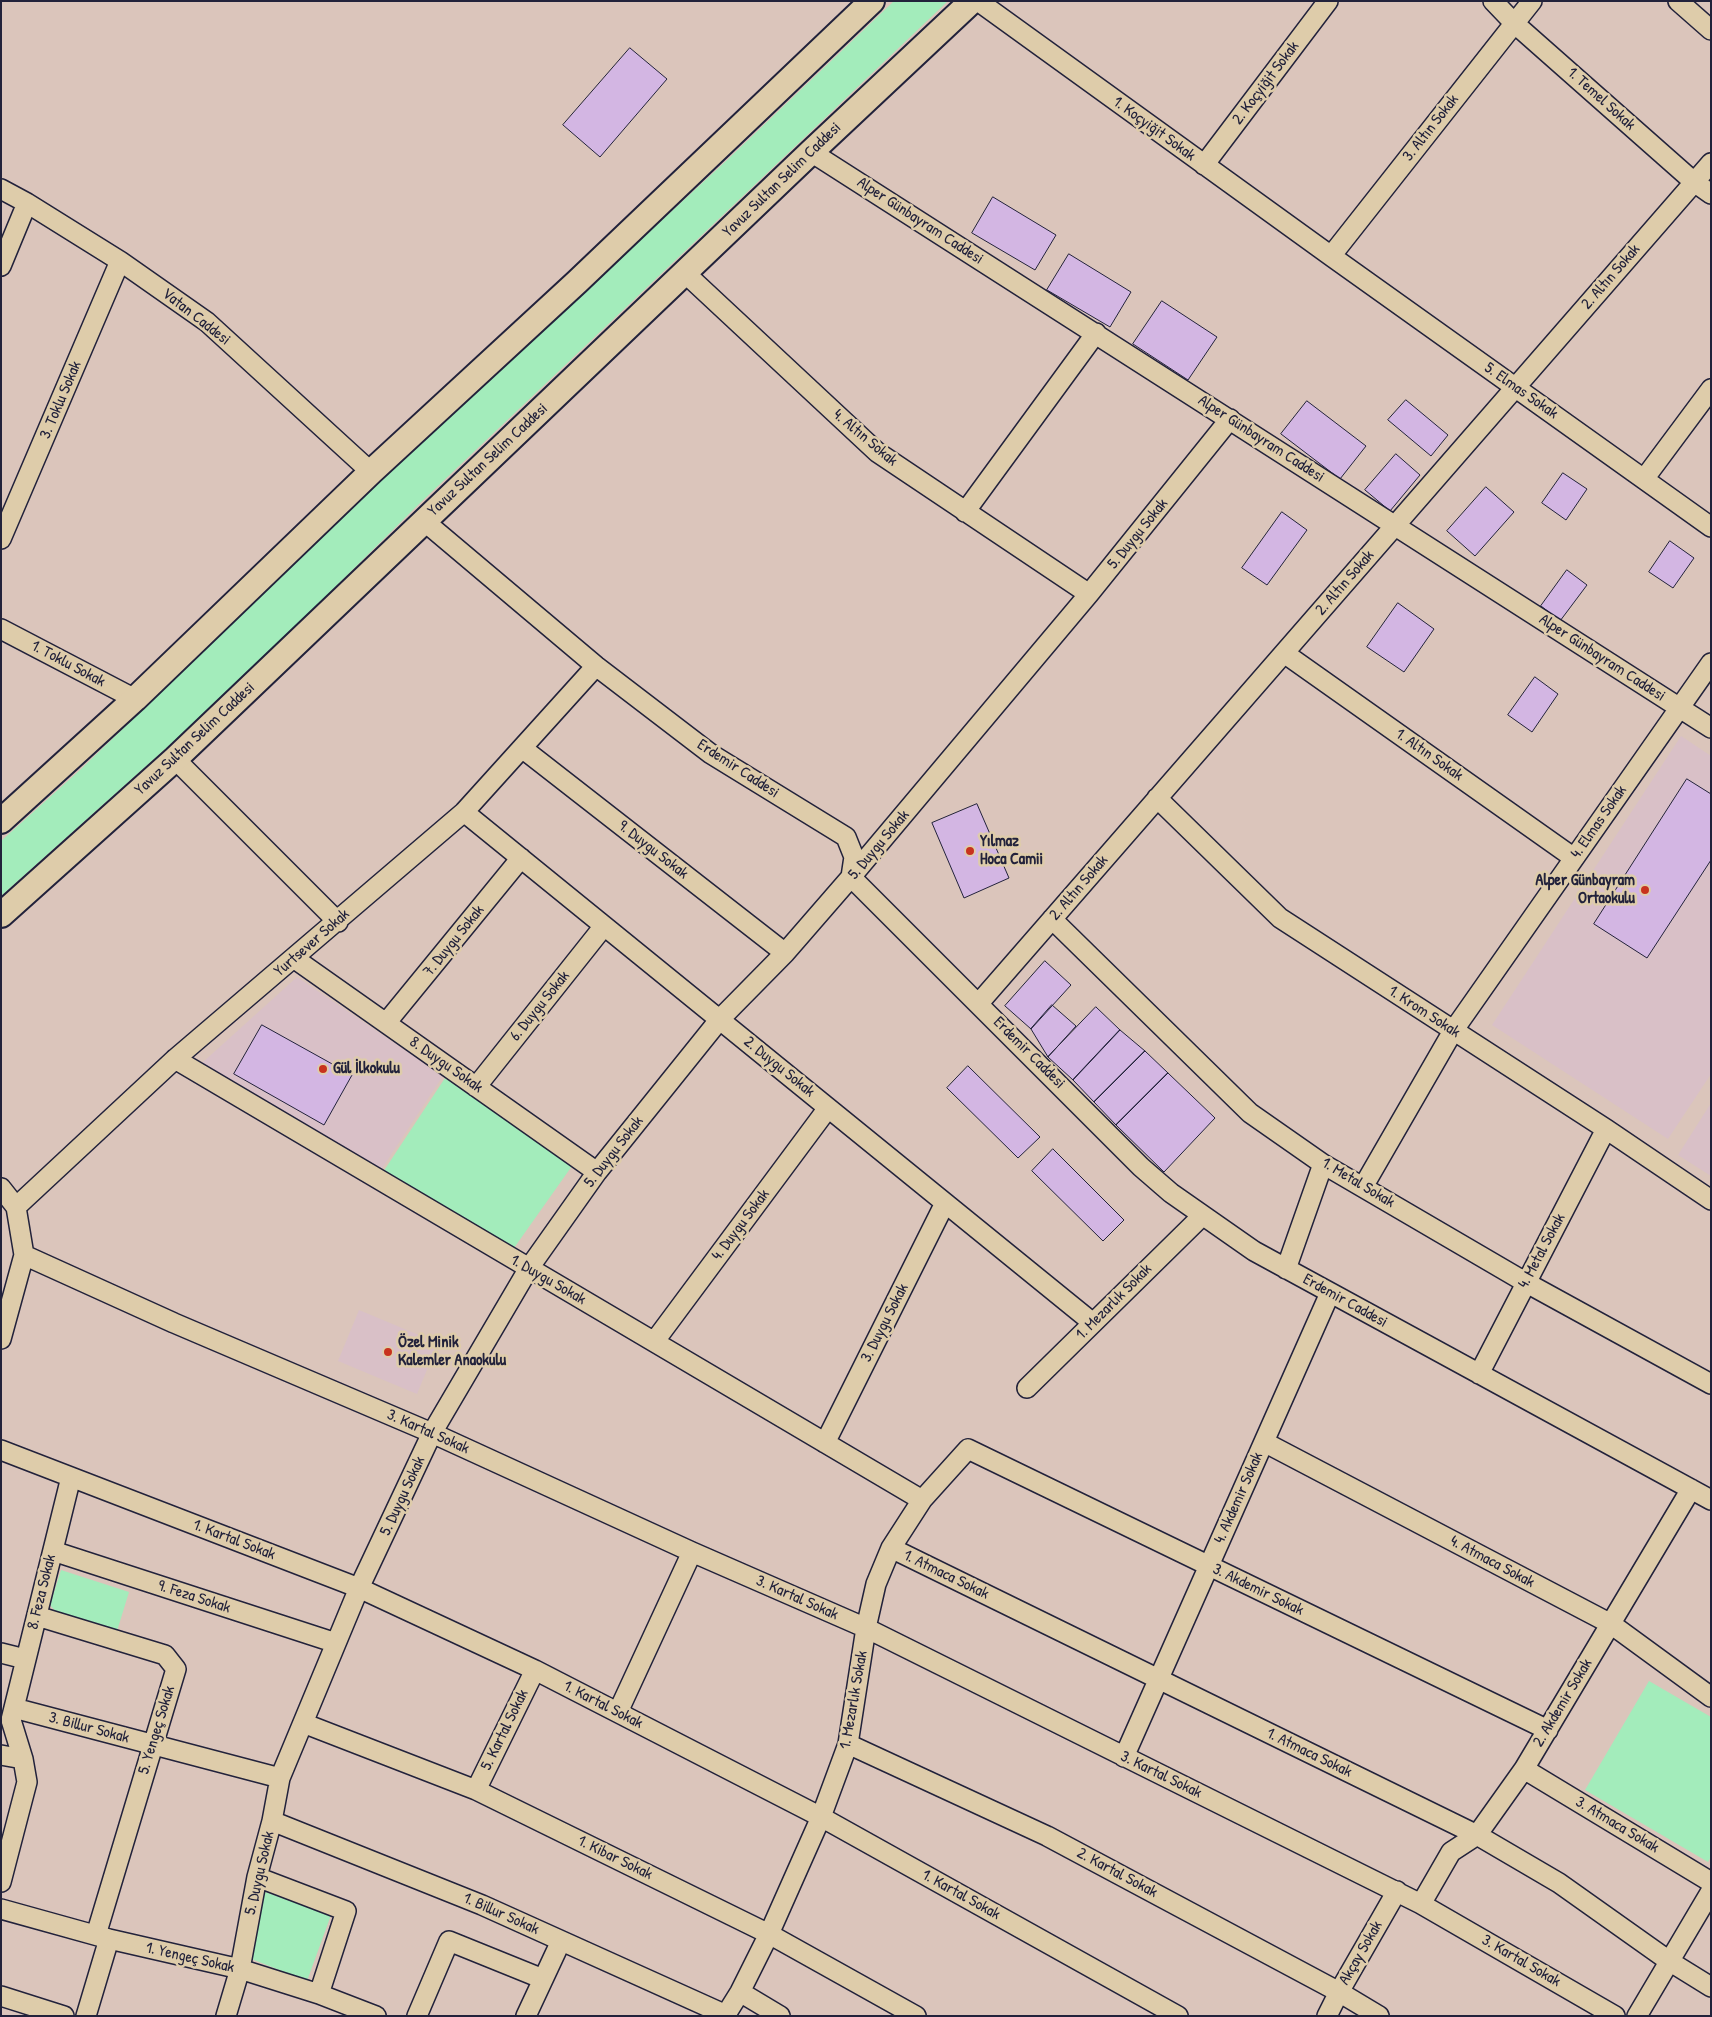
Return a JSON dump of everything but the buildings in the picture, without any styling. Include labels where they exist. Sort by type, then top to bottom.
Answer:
[{"type":"main road","points":[[1,821],[135,700],[371,472],[577,282],[872,1]]},
{"type":"main road","name":"Yavuz Sultan Selim Caddesi","points":[[1,915],[175,759],[811,152],[972,1]]},
{"type":"street","name":"1. Koçyiğit Sokak","points":[[978,1],[1331,256]]},
{"type":"street","name":"2. Koçyiğit Sokak","points":[[1204,164],[1328,1]]},
{"type":"street","name":"1. Temel Sokak","points":[[1493,1],[1514,23],[1694,182],[1711,194]]},
{"type":"street","name":"3. Altın Sokak","points":[[1331,256],[1532,1]]},
{"type":"street","points":[[1678,1],[1711,30]]},
{"type":"street","name":"Alper Günbayram Caddesi","points":[[811,152],[1711,728]]},
{"type":"street","name":"2. Altın Sokak","points":[[979,1003],[1711,163]]},
{"type":"street","name":"Vatan Caddesi","points":[[1,189],[120,261],[207,322],[371,472]]},
{"type":"street","points":[[1,266],[27,203]]},
{"type":"street","name":"5. Elmas Sokak","points":[[1331,256],[1711,527]]},
{"type":"street","name":"3. Toklu Sokak","points":[[1,539],[9,498],[120,261]]},
{"type":"street","name":"4. Altın Sokak","points":[[685,273],[877,452],[1089,594]]},
{"type":"street","points":[[965,512],[1096,333]]},
{"type":"street","points":[[1644,479],[1711,389]]},
{"type":"street","name":"5. Duygu Sokak","points":[[226,2016],[240,1969],[257,1877],[272,1821],[280,1778],[359,1588],[432,1433],[529,1268],[597,1172],[720,1019],[785,953],[851,878],[1089,594],[1230,419]]},
{"type":"street","name":"Erdemir Caddesi","points":[[424,521],[596,666],[711,754],[846,837],[854,857],[851,878],[979,1003],[1141,1167],[1171,1193],[1254,1251],[1711,1500]]},
{"type":"street","name":"1. Toklu Sokak","points":[[1,629],[135,700]]},
{"type":"street","name":"1. Altın Sokak","points":[[1284,653],[1574,858]]},
{"type":"street","name":"4. Elmas Sokak","points":[[1363,1186],[1453,1031],[1711,663]]},
{"type":"street","name":"Yurtsever Sokak","points":[[16,1207],[175,1059],[295,959],[464,812],[596,666]]},
{"type":"street","name":"9. Duygu Sokak","points":[[522,748],[785,953]]},
{"type":"street","points":[[175,759],[338,922]]},
{"type":"street","name":"1. Krom Sokak","points":[[1157,798],[1280,918],[1606,1128],[1711,1200]]},
{"type":"street","name":"2. Duygu Sokak","points":[[464,812],[1093,1323]]},
{"type":"street","name":"7. Duygu Sokak","points":[[386,1023],[521,858]]},
{"type":"street","name":"1. Metal Sokak","points":[[1052,919],[1250,1113],[1323,1164],[1525,1282],[1711,1384]]},
{"type":"street","name":"6. Duygu Sokak","points":[[476,1087],[604,926]]},
{"type":"street","name":"8. Duygu Sokak","points":[[295,959],[597,1172]]},
{"type":"street","name":"1. Duygu Sokak","points":[[175,1059],[922,1500]]},
{"type":"street","name":"4. Duygu Sokak","points":[[654,1342],[828,1108]]},
{"type":"street","name":"4. Metal Sokak","points":[[1478,1374],[1606,1128]]},
{"type":"street","points":[[1286,1269],[1323,1164]]},
{"type":"street","points":[[1,1188],[16,1207],[24,1255],[4,1319],[1,1339]]},
{"type":"street","name":"3. Duygu Sokak","points":[[825,1443],[945,1203]]},
{"type":"street","name":"1. Mezarlık Sokak","points":[[1027,1388],[1202,1216]]},
{"type":"street","name":"3. Kartal Sokak","points":[[24,1255],[174,1323],[432,1433],[692,1552],[866,1628],[1397,1891],[1615,2016]]},
{"type":"street","name":"4. Akdemir Sokak","points":[[1124,1757],[1330,1293]]},
{"type":"street","name":"4. Atmaca Sokak","points":[[1264,1442],[1611,1624],[1711,1697]]},
{"type":"street","name":"1. Mezarlık Sokak","points":[[725,2015],[740,1992],[769,1934],[821,1817],[848,1744],[866,1628],[876,1584],[891,1548],[922,1500],[968,1449]]},
{"type":"street","name":"3. Akdemir Sokak","points":[[968,1449],[1548,1730]]},
{"type":"street","name":"1. Kartal Sokak","points":[[1,1450],[359,1588],[535,1670],[821,1817],[1178,2016]]},
{"type":"street","name":"8. Feza Sokak","points":[[1,1882],[27,1782],[23,1759],[12,1720],[14,1708],[71,1477]]},
{"type":"street","name":"2. Akdemir Sokak","points":[[1421,1904],[1451,1852],[1477,1835],[1524,1769],[1690,1490]]},
{"type":"street","name":"1. Atmaca Sokak","points":[[891,1548],[1477,1835],[1560,1883],[1669,1961],[1711,1987]]},
{"type":"street","name":"9. Feza Sokak","points":[[53,1551],[336,1643]]},
{"type":"street","points":[[618,1712],[692,1552]]},
{"type":"street","name":"5. Yengeç Sokak","points":[[37,1616],[165,1655],[176,1669],[152,1745],[102,1937],[86,2016]]},
{"type":"street","points":[[1,1653],[25,1659]]},
{"type":"street","name":"5. Kartal Sokak","points":[[476,1790],[535,1670]]},
{"type":"street","name":"3. Billur Sokak","points":[[14,1708],[280,1778]]},
{"type":"street","name":"1. Kibar Sokak","points":[[303,1723],[476,1790],[769,1934],[916,2016]]},
{"type":"street","name":"2. Kartal Sokak","points":[[848,1744],[1047,1836],[1339,1992],[1379,2016]]},
{"type":"street","points":[[1,1755],[23,1759]]},
{"type":"street","name":"3. Atmaca Sokak","points":[[1524,1769],[1711,1882]]},
{"type":"street","name":"1. Billur Sokak","points":[[272,1821],[474,1901],[725,2015]]},
{"type":"street","points":[[257,1877],[346,1911],[319,1994]]},
{"type":"street","name":"Akçay Sokak","points":[[1327,2016],[1397,1891]]},
{"type":"street","points":[[1637,2016],[1711,1891]]},
{"type":"street","name":"1. Yengeç Sokak","points":[[1,1909],[102,1937],[240,1969],[319,1994],[376,2016]]},
{"type":"street","points":[[417,2016],[450,1941],[543,1979]]},
{"type":"street","points":[[526,2016],[561,1941]]},
{"type":"street","points":[[740,1992],[780,2016]]},
{"type":"street","points":[[1,1996],[64,2016]]},
{"type":"shaded area","name":"Alper Günbayram Ortaokulu","points":[[1681,736],[1711,756],[1711,1074],[1668,1139],[1492,1025]]},
{"type":"shaded area","name":"Gül İlkokulu","points":[[297,977],[443,1076],[381,1170],[202,1063]]},
{"type":"shaded area","points":[[1711,1103],[1711,1176],[1678,1155]]},
{"type":"shaded area","name":"Özel Minik Kalemler Anaokulu","points":[[359,1310],[438,1343],[417,1394],[338,1361]]},
{"type":"green space","points":[[894,1],[948,1],[418,505],[231,690],[1,896],[1,841],[80,770],[385,476],[726,161]]},
{"type":"green space","points":[[445,1078],[572,1166],[514,1248],[383,1172]]},
{"type":"green space","points":[[61,1570],[129,1592],[117,1631],[56,1612],[50,1605]]},
{"type":"green space","points":[[1649,1681],[1711,1717],[1711,1857],[1708,1862],[1585,1790]]},
{"type":"green space","points":[[265,1892],[331,1915],[307,1981],[249,1958]]},
{"type":"place","name":"Yılmaz Hoca Camii","points":[[970,851]]},
{"type":"place","name":"Alper Günbayram Ortaokulu","points":[[1645,890]]},
{"type":"place","name":"Gül İlkokulu","points":[[323,1069]]},
{"type":"place","name":"Özel Minik Kalemler Anaokulu","points":[[388,1352]]}]
